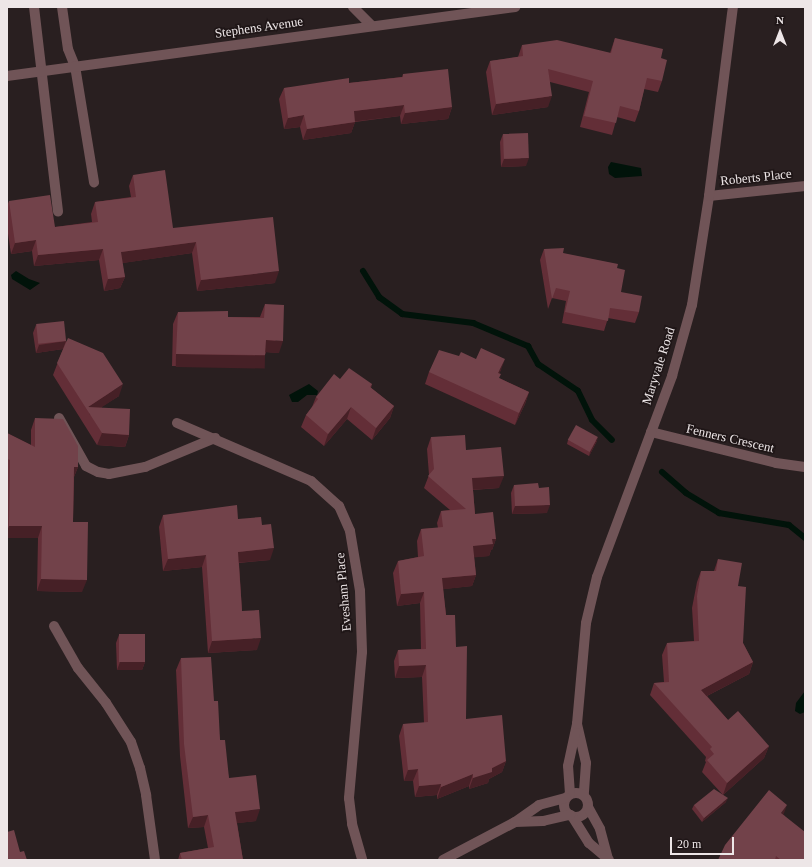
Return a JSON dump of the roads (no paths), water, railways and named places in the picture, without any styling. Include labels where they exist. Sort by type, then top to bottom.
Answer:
[{"type":"street","points":[[34,7],[39,71],[58,212]]},
{"type":"street","points":[[62,7],[68,49],[75,66],[94,182]]},
{"type":"street","points":[[353,7],[372,26]]},
{"type":"street","name":"Stephens Avenue","points":[[7,76],[486,9],[515,7]]},
{"type":"street","name":"Maryvale Road","points":[[568,796],[568,766],[577,724],[586,623],[597,577],[672,376],[692,304],[709,196],[733,7]]},
{"type":"street","name":"Roberts Place","points":[[709,196],[805,186]]},
{"type":"street","points":[[59,418],[86,466],[98,472],[109,474],[145,468],[215,438]]},
{"type":"street","name":"Evesham Place","points":[[177,423],[215,438],[310,481],[339,506],[350,531],[360,591],[362,652],[349,798],[352,824],[362,860]]},
{"type":"street","name":"Fenners Crescent","points":[[651,432],[776,463],[805,467]]},
{"type":"street","points":[[54,626],[78,668],[106,703],[131,742],[140,768],[146,795],[155,860]]},
{"type":"street","name":"Maryvale Road","points":[[577,724],[586,763],[584,796]]},
{"type":"street","points":[[443,860],[515,822],[540,805],[576,792],[584,796],[588,808],[600,829],[609,859]]},
{"type":"street","points":[[568,796],[564,805],[571,816],[589,843],[609,859]]},
{"type":"street","points":[[515,822],[544,821],[571,816],[580,816],[588,808]]},
{"type":"waterway","points":[[363,271],[379,297],[402,314],[473,323],[528,346],[538,364],[578,391],[592,420],[612,440]]},
{"type":"waterway","points":[[662,472],[686,493],[719,513],[789,525],[805,538]]}]
